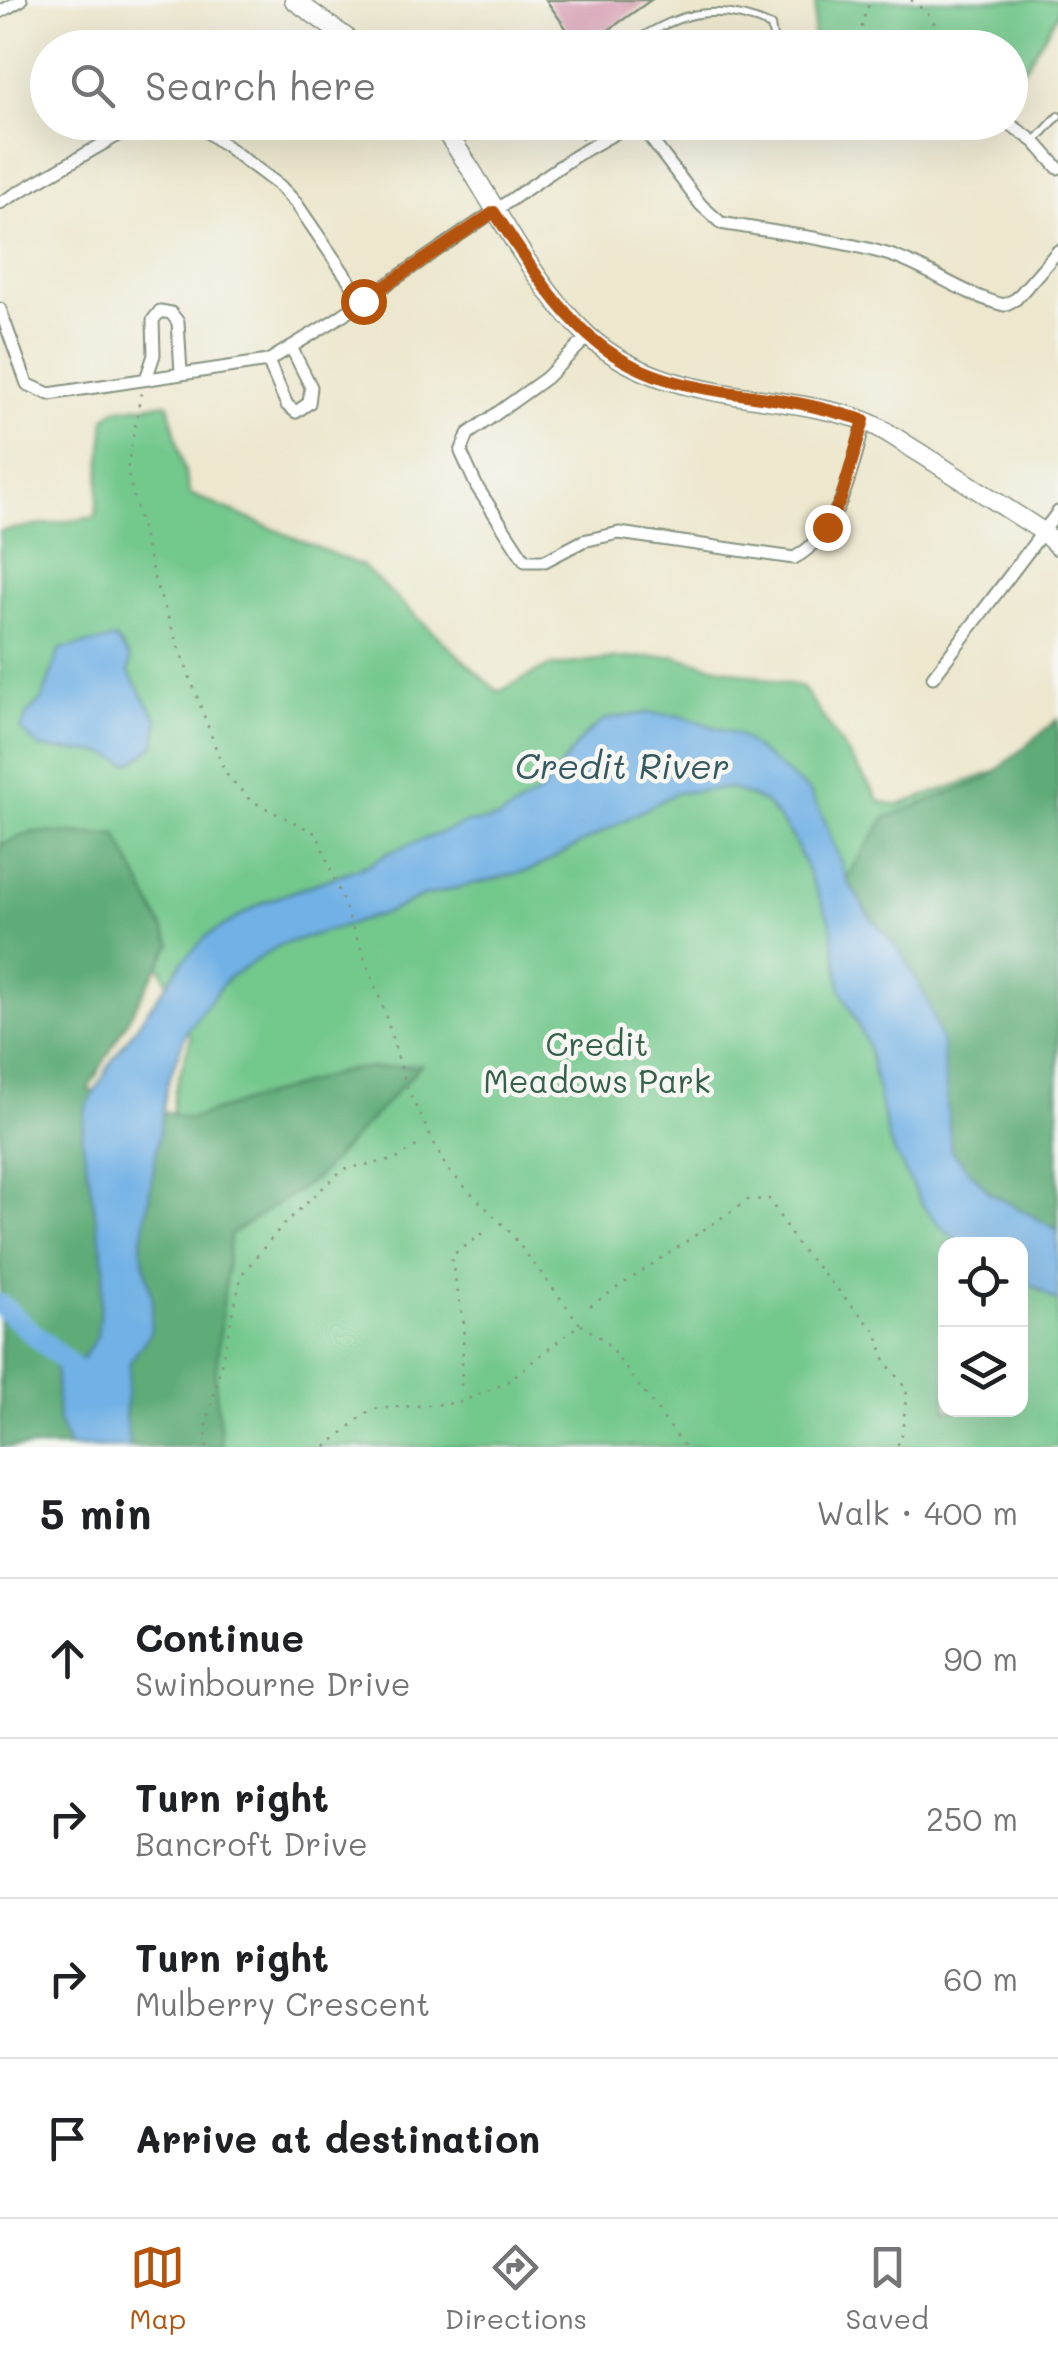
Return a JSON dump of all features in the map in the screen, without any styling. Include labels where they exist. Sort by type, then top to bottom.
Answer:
[{"type":"street","points":[[0,12],[21,0]]},
{"type":"street","points":[[294,0],[336,30]]},
{"type":"street","points":[[1028,138],[1058,168]]},
{"type":"street","points":[[0,203],[109,140]]},
{"type":"street","points":[[218,140],[280,186],[296,203],[363,301]]},
{"type":"street","points":[[449,140],[562,309],[589,336],[622,360],[654,377],[687,387],[798,403],[864,420],[1042,531],[1058,546]]},
{"type":"street","points":[[0,309],[27,384],[49,394],[268,361],[604,140]]},
{"type":"street","points":[[650,140],[721,224],[884,254],[920,266],[989,301],[1004,305],[1016,300],[1058,251]]},
{"type":"street","points":[[146,379],[154,356],[153,320],[160,311],[170,313],[178,322],[181,373]]},
{"type":"street","points":[[589,336],[546,378],[468,434],[461,452],[477,487],[525,561],[545,561],[583,541],[619,533],[794,558],[810,550],[827,527],[841,499],[864,420]]},
{"type":"street","points":[[268,361],[287,405],[296,412],[309,403],[311,387],[291,347]]},
{"type":"street","points":[[932,677],[1058,512]]},
{"type":"lane","points":[[652,30],[679,12],[723,6],[749,11],[772,30]]},
{"type":"lane","points":[[1034,142],[1058,116]]},
{"type":"path","points":[[861,30],[866,9],[874,0]]},
{"type":"path","points":[[911,0],[931,16],[937,30]]},
{"type":"path","points":[[582,140],[584,151]]},
{"type":"path","points":[[146,379],[127,470],[155,582],[225,773],[250,800],[317,834],[382,1004],[408,1091],[447,1169],[509,1232],[580,1324],[605,1341],[684,1447]]},
{"type":"path","points":[[207,1447],[206,1428],[242,1274],[280,1227],[343,1169],[395,1160],[418,1145]]},
{"type":"path","points":[[590,1306],[748,1200],[769,1199],[798,1246],[876,1333],[886,1361],[907,1390],[901,1442],[892,1447]]},
{"type":"path","points":[[461,1386],[464,1324],[451,1256],[489,1229]]},
{"type":"path","points":[[326,1447],[371,1409],[458,1403],[504,1384],[580,1324]]},
{"type":"green space","points":[[816,0],[1058,0],[1058,13],[1028,62],[1028,30],[813,30]]},
{"type":"green space","name":"Credit Meadows Park","points":[[168,403],[190,494],[362,566],[498,692],[547,667],[673,656],[803,688],[881,802],[899,805],[1012,766],[1058,730],[1058,1447],[150,1447],[170,1132],[175,1090],[191,1037],[147,936],[0,864],[0,531],[96,517],[105,418],[116,409]]},
{"type":"green space","points":[[1058,719],[1058,1230],[990,1193],[951,1150],[944,1098],[903,955],[846,879],[885,818],[988,778]]},
{"type":"green space","points":[[32,832],[117,835],[171,944],[88,1090],[189,1119],[347,1070],[421,1065],[315,1179],[230,1235],[215,1380],[222,1447],[0,1447],[0,845]]},
{"type":"water","points":[[115,639],[130,658],[129,673],[158,720],[155,745],[127,763],[105,753],[40,748],[21,730],[27,714],[42,700],[60,649]]},
{"type":"water","name":"Credit River","points":[[649,713],[681,716],[739,735],[810,792],[847,880],[867,913],[903,955],[928,1001],[942,1044],[951,1150],[990,1193],[1058,1230],[1058,1302],[1028,1283],[1028,1237],[954,1237],[923,1206],[889,1141],[868,1046],[841,989],[831,923],[792,836],[765,802],[730,788],[676,793],[531,870],[424,896],[386,913],[280,945],[227,979],[187,1030],[167,1085],[141,1247],[153,1301],[150,1333],[130,1362],[125,1418],[130,1447],[69,1447],[58,1421],[55,1352],[60,1344],[69,1358],[82,1359],[97,1336],[105,1267],[82,1138],[86,1108],[113,1059],[184,960],[207,936],[262,903],[467,823],[497,819],[540,793],[584,736],[606,719]]},
{"type":"building","points":[[546,0],[651,0],[608,30],[567,30]]},
{"type":"waterway","points":[[0,1305],[77,1371]]},
{"type":"route","points":[[363,301],[494,212],[562,309],[589,336],[622,360],[654,377],[687,387],[798,403],[864,420],[841,499],[827,527]]}]
